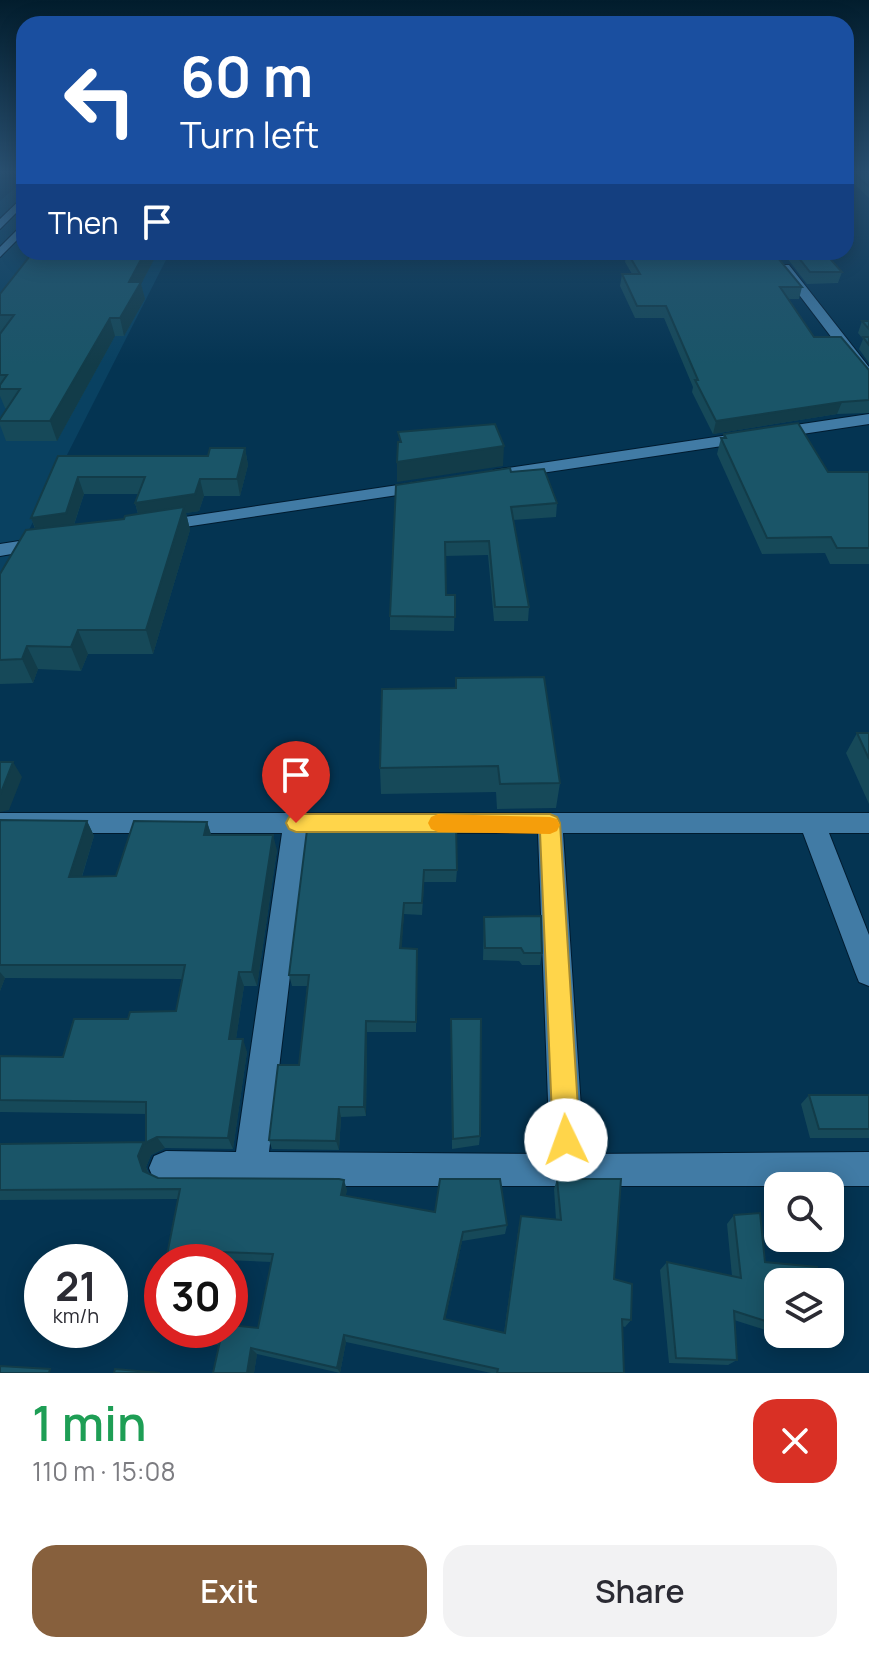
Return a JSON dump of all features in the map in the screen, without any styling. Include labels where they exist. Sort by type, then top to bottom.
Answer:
[{"type":"street","points":[[0,254],[15,237]]},
{"type":"street","points":[[779,260],[869,377]]},
{"type":"street","points":[[479,478],[869,419]]},
{"type":"street","points":[[136,529],[448,482]]},
{"type":"street","points":[[0,550],[58,541]]},
{"type":"street","points":[[14,571],[27,546]]},
{"type":"street","points":[[0,823],[869,823]]},
{"type":"street","points":[[250,1169],[296,823]]},
{"type":"street","points":[[550,823],[568,1171]]},
{"type":"street","points":[[812,823],[869,972]]},
{"type":"street","points":[[166,1168],[568,1171],[869,1169]]},
{"type":"shaded area","points":[[0,237],[16,237],[16,260],[166,260],[0,587]]},
{"type":"building","points":[[27,260],[141,260],[129,282],[141,282],[120,318],[110,318],[50,421],[0,421],[20,389],[0,389],[7,375],[0,375],[0,334],[14,315],[0,315],[0,294]]},
{"type":"building","points":[[632,260],[780,260],[802,287],[780,287],[814,337],[841,337],[869,370],[869,400],[716,421],[695,380],[698,380],[666,306],[637,306],[622,274],[640,274]]},
{"type":"building","points":[[800,260],[831,260],[842,272],[810,272]]},
{"type":"building","points":[[798,423],[828,472],[869,472],[869,548],[837,548],[831,537],[767,538],[721,438],[726,438],[724,434]]},
{"type":"building","points":[[495,424],[504,446],[397,462],[398,442],[401,442],[398,432]]},
{"type":"building","points":[[210,448],[245,448],[237,479],[200,479],[195,494],[135,503],[145,477],[78,477],[66,513],[31,518],[58,456],[208,456]]},
{"type":"building","points":[[510,468],[511,472],[544,469],[557,503],[511,507],[529,607],[495,607],[489,541],[445,542],[446,595],[455,595],[455,617],[390,616],[396,485]]},
{"type":"building","points":[[184,507],[146,630],[78,630],[71,647],[27,646],[22,659],[0,660],[0,574],[26,530],[124,519],[125,516]]},
{"type":"building","points":[[544,677],[560,783],[500,784],[498,766],[380,768],[382,689],[456,688],[456,678]]},
{"type":"building","points":[[857,733],[869,733],[869,759]]},
{"type":"building","points":[[0,762],[13,762],[0,795]]},
{"type":"building","points":[[0,820],[87,821],[69,877],[116,876],[134,821],[207,822],[204,835],[273,835],[252,972],[239,972],[229,1039],[243,1039],[228,1138],[157,1137],[143,1144],[138,1156],[143,1171],[158,1178],[339,1179],[344,1180],[341,1195],[435,1212],[440,1179],[500,1179],[507,1225],[463,1232],[444,1319],[505,1333],[521,1216],[561,1220],[557,1179],[621,1179],[614,1279],[632,1284],[631,1320],[622,1319],[624,1373],[497,1373],[498,1369],[344,1335],[337,1368],[251,1348],[247,1373],[213,1373],[218,1348],[248,1348],[248,1327],[258,1328],[273,1254],[248,1253],[248,1244],[169,1244],[180,1189],[0,1190],[0,1144],[146,1142],[146,1102],[0,1100],[0,1056],[63,1057],[74,1019],[128,1019],[130,1012],[176,1011],[185,965],[0,965]]},
{"type":"building","points":[[328,824],[456,824],[457,870],[424,870],[422,903],[404,903],[400,948],[417,949],[416,1022],[366,1021],[364,1107],[339,1107],[336,1141],[269,1140],[278,1065],[299,1065],[309,975],[289,975],[307,830],[327,830]]},
{"type":"building","points":[[541,916],[542,953],[524,953],[521,948],[485,948],[484,917]]},
{"type":"building","points":[[451,1019],[481,1019],[480,1136],[453,1139]]},
{"type":"building","points":[[809,1095],[869,1095],[869,1129],[819,1129]]},
{"type":"building","points":[[760,1213],[765,1262],[817,1268],[764,1268],[764,1321],[734,1311],[737,1360],[676,1358],[667,1262],[741,1278],[734,1215]]},
{"type":"building","points":[[0,1366],[50,1369],[49,1373],[0,1373]]},
{"type":"building","points":[[115,1369],[160,1373],[114,1373]]},
{"type":"slow traffic","points":[[438,823],[550,825]]},
{"type":"route","points":[[296,823],[550,823],[566,1140]]}]
